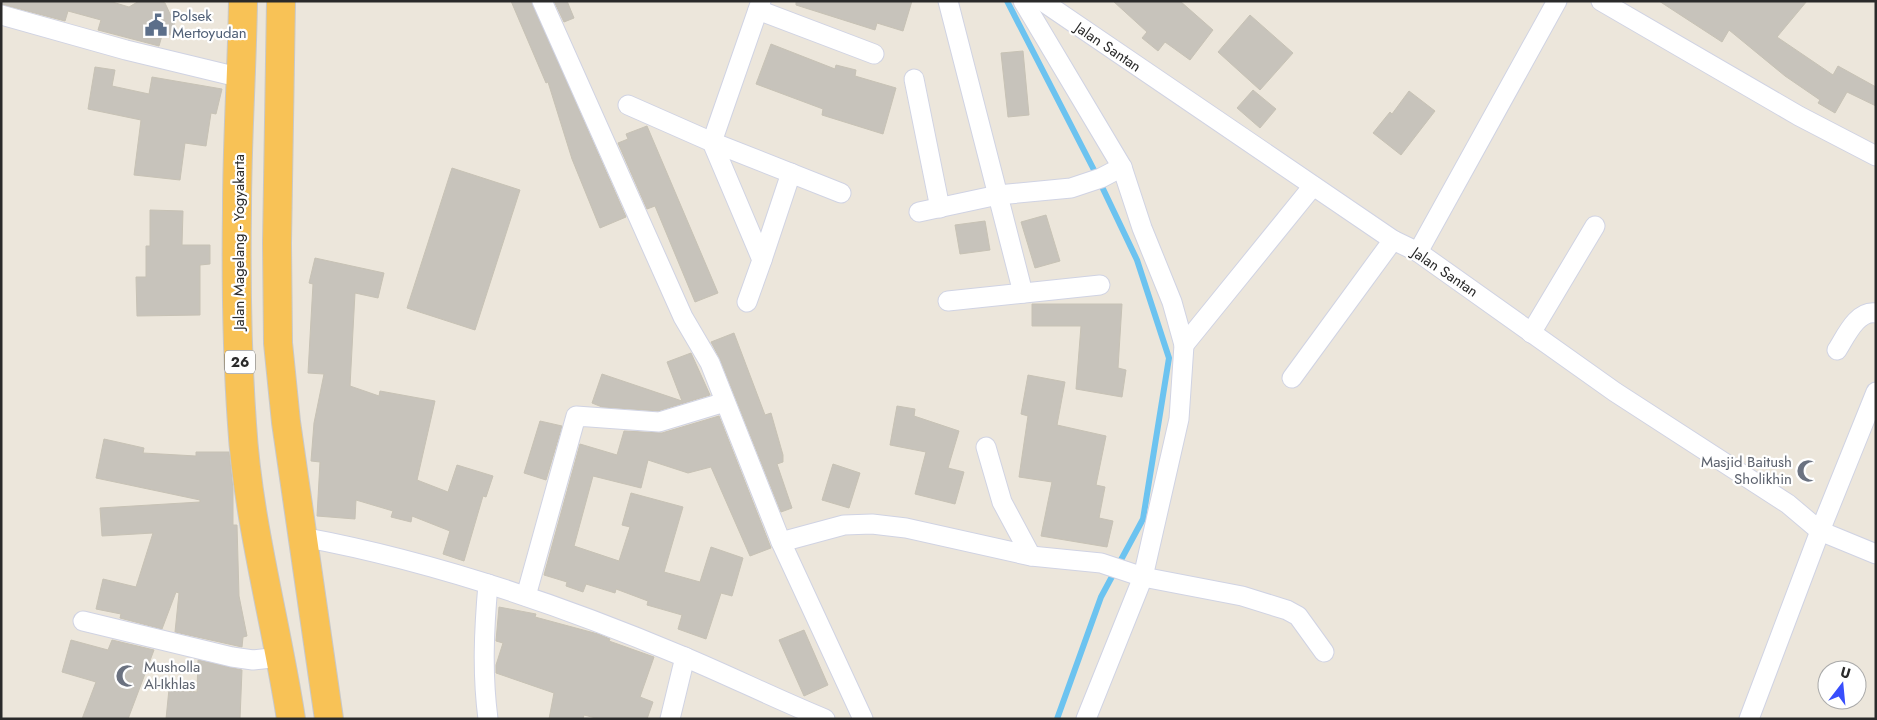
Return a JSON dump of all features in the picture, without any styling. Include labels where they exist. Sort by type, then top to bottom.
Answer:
[{"type":"highway","name":"Jalan Magelang - Yogyakarta","points":[[243,1],[237,208],[242,426],[254,520],[282,657],[291,719]]},
{"type":"highway","points":[[281,1],[277,214],[278,343],[302,537],[329,719]]},
{"type":"street","points":[[542,1],[679,308],[710,363],[781,542],[863,719]]},
{"type":"street","points":[[948,1],[1023,293]]},
{"type":"street","points":[[1023,1],[1122,167],[1142,228],[1172,302],[1184,345],[1179,419],[1136,574],[1086,719]]},
{"type":"street","name":"Jalan Santan","points":[[1042,1],[1393,240],[1418,252],[1615,392],[1788,504],[1820,531],[1876,554]]},
{"type":"street","points":[[1418,252],[1557,1]]},
{"type":"street","points":[[1601,1],[1799,116],[1876,156]]},
{"type":"street","points":[[762,260],[712,142],[759,6],[874,54]]},
{"type":"street","points":[[1,15],[126,50],[242,78]]},
{"type":"street","points":[[914,79],[940,208]]},
{"type":"street","points":[[628,105],[712,142],[841,193]]},
{"type":"street","points":[[919,212],[998,195],[1071,188],[1101,178],[1122,167]]},
{"type":"street","points":[[748,302],[791,173]]},
{"type":"street","points":[[1184,345],[1313,186]]},
{"type":"street","points":[[1531,333],[1595,226]]},
{"type":"street","points":[[1292,378],[1393,240]]},
{"type":"street","points":[[948,301],[1100,285]]},
{"type":"street","points":[[1837,350],[1860,317],[1876,313]]},
{"type":"street","points":[[1749,719],[1820,531],[1876,392]]},
{"type":"street","points":[[526,596],[576,416],[659,422],[725,402]]},
{"type":"street","points":[[986,447],[1002,502],[1032,556]]},
{"type":"street","points":[[781,542],[844,525],[872,524],[906,528],[1032,556],[1101,563],[1136,574],[1242,596],[1287,610],[1298,616],[1324,652]]},
{"type":"street","points":[[302,537],[370,550],[526,596],[685,657],[772,698],[824,719]]},
{"type":"street","points":[[488,584],[483,643],[484,692],[488,719]]},
{"type":"street","points":[[83,621],[232,657],[253,660],[282,657]]},
{"type":"street","points":[[670,719],[685,657]]},
{"type":"building","points":[[1,1],[109,1],[129,7],[139,1],[159,1],[165,3],[171,16],[176,18],[171,35],[163,32],[159,46],[98,30],[101,20],[68,11],[65,21],[1,4]]},
{"type":"building","points":[[511,1],[531,1],[626,217],[600,228],[572,159],[548,82],[546,83]]},
{"type":"building","points":[[554,1],[567,1],[574,18],[564,22]]},
{"type":"building","points":[[796,1],[912,1],[903,31],[877,23],[875,30],[796,5]]},
{"type":"building","points":[[1113,1],[1180,1],[1213,30],[1190,60],[1165,42],[1158,51],[1142,38],[1147,32]]},
{"type":"building","points":[[1659,1],[1807,1],[1777,37],[1833,75],[1838,66],[1876,87],[1876,106],[1847,92],[1835,113],[1818,103],[1820,100],[1785,76],[1729,30],[1722,42]]},
{"type":"building","points":[[1250,15],[1293,53],[1260,90],[1218,52]]},
{"type":"building","points":[[771,44],[835,69],[836,65],[856,70],[855,76],[896,88],[883,134],[822,115],[823,109],[756,84]]},
{"type":"building","points":[[1023,51],[1029,115],[1008,117],[1001,53]]},
{"type":"building","points":[[95,67],[115,70],[112,86],[149,94],[152,77],[222,89],[216,114],[211,113],[206,146],[185,143],[180,180],[134,175],[141,120],[88,109]]},
{"type":"building","points":[[1253,90],[1276,109],[1260,128],[1237,108]]},
{"type":"building","points":[[1409,91],[1435,111],[1401,155],[1373,133],[1390,112],[1392,114]]},
{"type":"building","points":[[647,126],[718,293],[695,302],[655,206],[647,209],[618,143],[628,139],[626,134]]},
{"type":"building","points":[[452,168],[520,190],[475,330],[407,308]]},
{"type":"building","points":[[150,210],[183,211],[182,245],[210,245],[210,264],[200,265],[200,315],[137,316],[136,277],[146,277],[146,246],[150,246]]},
{"type":"building","points":[[1046,215],[1060,261],[1035,268],[1021,222]]},
{"type":"building","points":[[985,221],[990,250],[960,254],[955,225]]},
{"type":"building","points":[[315,258],[384,273],[378,298],[355,293],[350,386],[379,396],[380,391],[435,401],[417,480],[448,492],[457,465],[493,476],[486,497],[483,496],[464,561],[443,554],[450,531],[412,516],[411,522],[391,517],[393,511],[356,500],[355,519],[317,516],[320,462],[311,461],[314,423],[324,374],[308,373],[313,284],[309,283]]},
{"type":"building","points":[[1032,304],[1122,304],[1118,368],[1126,370],[1122,397],[1076,389],[1081,326],[1032,326]]},
{"type":"building","points":[[734,333],[765,415],[771,413],[783,455],[783,462],[777,464],[792,508],[781,512],[720,359],[711,342]]},
{"type":"building","points":[[691,353],[710,395],[658,411],[602,407],[592,403],[602,374],[682,401],[667,362]]},
{"type":"building","points":[[1028,375],[1065,382],[1057,425],[1106,436],[1096,485],[1105,487],[1099,518],[1113,521],[1107,547],[1041,536],[1052,482],[1019,477],[1028,416],[1021,414]]},
{"type":"building","points":[[897,406],[915,409],[914,416],[959,431],[948,468],[964,472],[955,504],[915,494],[926,452],[890,445]]},
{"type":"building","points":[[719,416],[771,548],[750,556],[711,467],[688,473],[648,460],[641,488],[593,476],[574,546],[619,561],[630,527],[622,525],[631,493],[683,507],[664,572],[700,582],[711,547],[743,558],[732,596],[721,593],[706,639],[678,629],[682,615],[647,605],[648,601],[616,589],[615,593],[586,584],[583,592],[566,586],[567,582],[544,575],[580,444],[617,455],[624,431],[662,433]]},
{"type":"building","points":[[540,421],[562,426],[546,480],[524,473]]},
{"type":"building","points":[[104,439],[144,448],[143,453],[196,456],[196,452],[229,452],[233,489],[233,525],[237,525],[239,596],[247,636],[243,637],[242,647],[175,632],[179,593],[176,592],[162,629],[120,618],[121,614],[96,609],[103,579],[136,587],[153,533],[102,536],[100,508],[200,502],[200,500],[96,478]]},
{"type":"building","points":[[833,464],[860,473],[849,508],[822,500]]},
{"type":"building","points":[[499,607],[536,614],[535,617],[598,634],[610,639],[609,641],[654,657],[640,697],[653,702],[647,719],[600,719],[584,715],[583,719],[549,719],[554,693],[496,673],[496,665],[503,643],[496,641]]},
{"type":"building","points":[[804,630],[828,685],[804,696],[779,640]]},
{"type":"building","points":[[71,640],[108,650],[112,640],[154,650],[128,719],[82,719],[96,682],[62,672]]},
{"type":"building","points":[[198,660],[242,670],[240,719],[166,719],[169,689],[197,692]]},
{"type":"waterway","points":[[1007,1],[1094,170],[1137,260],[1169,358],[1143,519],[1101,597],[1057,719]]},
{"type":"place","name":"Polsek Mertoyudan","points":[[156,25]]},
{"type":"place","name":"Masjid Baitush Sholikhin","points":[[1808,471]]},
{"type":"place","name":"Musholla Al-Ikhlas","points":[[127,676]]}]
